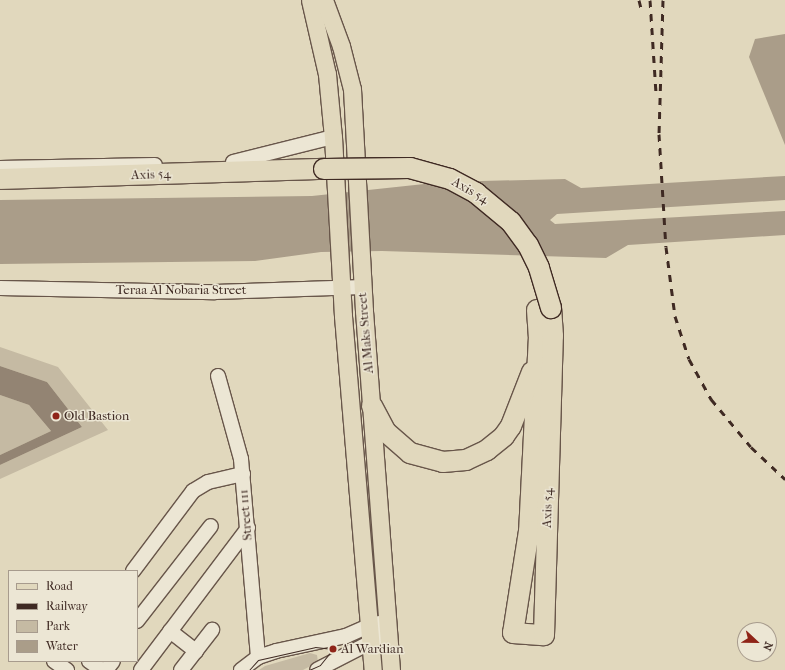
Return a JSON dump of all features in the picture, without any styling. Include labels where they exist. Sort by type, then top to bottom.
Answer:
[{"type":"highway","name":"Axis 54","points":[[0,192],[330,176]]},
{"type":"highway","name":"Axis 54","points":[[0,179],[330,176],[408,182],[444,192],[469,204],[491,222],[516,252],[544,309],[553,336],[544,635],[513,633],[529,531],[538,357],[544,309]]},
{"type":"highway","points":[[372,406],[386,432],[410,453],[443,462],[466,460],[491,447],[511,426],[538,357]]},
{"type":"main road","name":"Al Maks Street","points":[[310,0],[327,74],[333,137],[330,176],[341,280],[359,515],[373,670]]},
{"type":"main road","name":"Al Maks Street","points":[[324,0],[349,71],[391,670]]},
{"type":"main road","points":[[359,515],[380,513]]},
{"type":"street","points":[[0,168],[195,166],[233,162],[333,137]]},
{"type":"street","points":[[233,162],[330,176]]},
{"type":"street","name":"Teraa Al Nobaria Street","points":[[0,288],[215,292],[341,280],[363,287]]},
{"type":"street","name":"Street 111","points":[[218,376],[243,474],[248,528],[249,665]]},
{"type":"street","points":[[134,570],[193,491],[208,482],[243,474]]},
{"type":"street","points":[[138,620],[211,526]]},
{"type":"street","points":[[141,665],[170,632],[248,528]]},
{"type":"street","points":[[249,665],[346,636],[382,633],[388,622]]},
{"type":"street","points":[[181,670],[212,630]]},
{"type":"street","points":[[170,632],[196,651]]},
{"type":"street","points":[[317,670],[369,634]]},
{"type":"street","points":[[46,670],[52,662]]},
{"type":"street","points":[[55,662],[67,670]]},
{"type":"street","points":[[90,662],[102,670]]},
{"type":"street","points":[[106,670],[112,662]]},
{"type":"green space","points":[[0,347],[58,367],[108,430],[0,479],[0,465],[82,427],[47,382],[0,366]]},
{"type":"green space","points":[[0,395],[29,405],[51,431],[0,455]]},
{"type":"green space","points":[[310,653],[317,655],[318,662],[303,670],[259,670],[265,666]]},
{"type":"water","points":[[785,34],[785,145],[749,57],[755,39]]},
{"type":"water","points":[[785,176],[785,200],[557,214],[550,220],[555,224],[785,211],[785,235],[628,245],[606,258],[382,251],[321,252],[255,261],[0,264],[0,200],[312,196],[443,182],[565,179],[581,188]]},
{"type":"building","name":"Old Bastion","points":[[0,366],[47,382],[82,427],[0,465],[0,455],[51,431],[29,405],[0,395]]},
{"type":"tram line","points":[[249,670],[258,660],[315,647],[333,649]]},
{"type":"tram line","points":[[309,670],[320,665],[333,649]]},
{"type":"railway","points":[[639,0],[641,8]]},
{"type":"railway","points":[[650,0],[656,92]]},
{"type":"railway","points":[[663,0],[659,134],[666,247],[675,316],[689,359],[711,399],[751,447],[785,479]]},
{"type":"place","name":"Old Bastion","points":[[56,416]]},
{"type":"place","name":"Al Wardian","points":[[333,649]]}]
